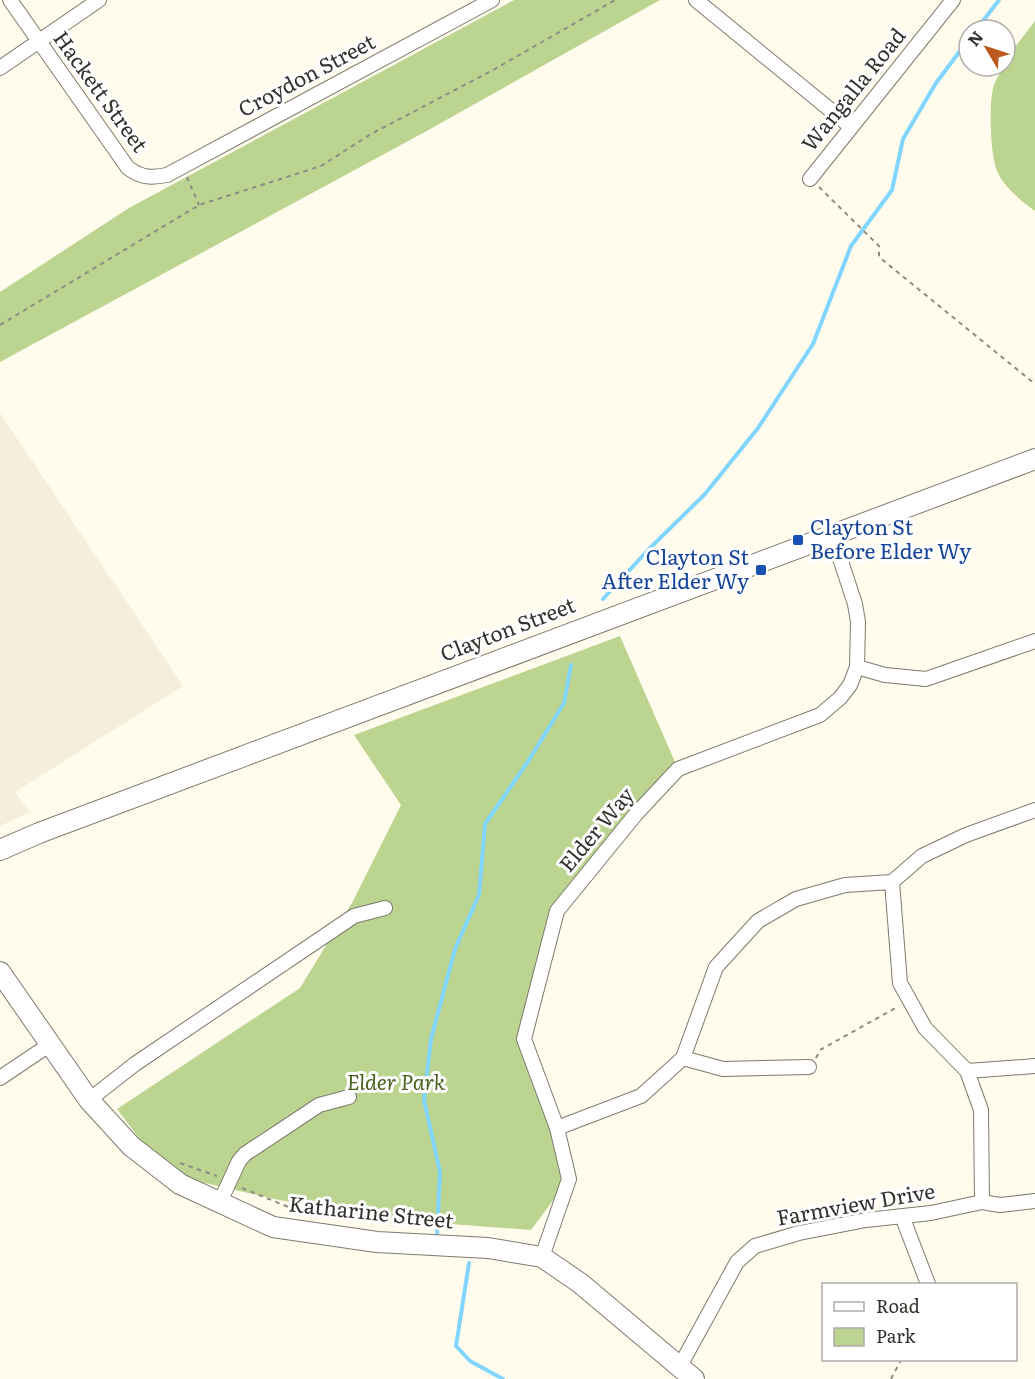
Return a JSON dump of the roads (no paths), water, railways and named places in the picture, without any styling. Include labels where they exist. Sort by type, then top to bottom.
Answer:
[{"type":"main road","name":"Clayton Street","points":[[0,850],[39,833],[1035,459]]},
{"type":"main road","name":"Katharine Street","points":[[0,972],[49,1045],[90,1100],[147,1160],[180,1184],[273,1227],[314,1235],[488,1248],[542,1257],[580,1283],[687,1373]]},
{"type":"street","name":"Hackett Street","points":[[10,0],[120,158],[138,176]]},
{"type":"street","points":[[0,68],[99,0]]},
{"type":"street","name":"Croydon Street","points":[[138,176],[152,178],[167,175],[492,0]]},
{"type":"street","points":[[696,0],[850,126]]},
{"type":"street","name":"Wangalla Road","points":[[810,179],[850,126],[953,0]]},
{"type":"street","name":"Elder Way","points":[[542,1257],[569,1179],[557,1128],[524,1039],[557,911],[636,814],[678,769],[820,715],[840,698],[850,685],[856,667],[858,643],[855,604],[832,534]]},
{"type":"street","points":[[856,667],[885,675],[927,679],[1035,641]]},
{"type":"street","points":[[557,1128],[641,1096],[683,1058],[716,967],[758,921],[806,896],[845,885],[892,882],[922,856],[966,835],[1035,810]]},
{"type":"street","points":[[892,882],[900,983],[925,1028],[967,1071],[981,1110],[982,1202]]},
{"type":"street","points":[[90,1100],[135,1064],[354,916],[385,908]]},
{"type":"street","points":[[0,1078],[49,1045]]},
{"type":"street","points":[[683,1058],[723,1069],[809,1067]]},
{"type":"street","points":[[967,1071],[1035,1066]]},
{"type":"street","points":[[219,1204],[239,1161],[245,1154],[318,1105],[349,1097]]},
{"type":"street","name":"Farmview Drive","points":[[687,1373],[737,1262],[755,1246],[799,1233],[982,1202],[1000,1205],[1035,1201]]},
{"type":"street","points":[[902,1216],[928,1283]]},
{"type":"waterway","points":[[985,18],[999,0]]},
{"type":"waterway","points":[[603,599],[648,550],[705,494],[758,428],[813,344],[851,246],[892,190],[903,139],[936,83],[957,55]]},
{"type":"waterway","points":[[437,1236],[440,1172],[424,1100],[431,1039],[455,949],[479,895],[485,824],[527,763],[564,703],[571,665]]},
{"type":"waterway","points":[[469,1263],[456,1346],[470,1361],[503,1379]]},
{"type":"place","name":"Clayton St Before Elder Wy","points":[[798,540]]},
{"type":"place","name":"Clayton St After Elder Wy","points":[[761,570]]},
{"type":"park label","name":"Elder Park","points":[[396,1083]]}]
